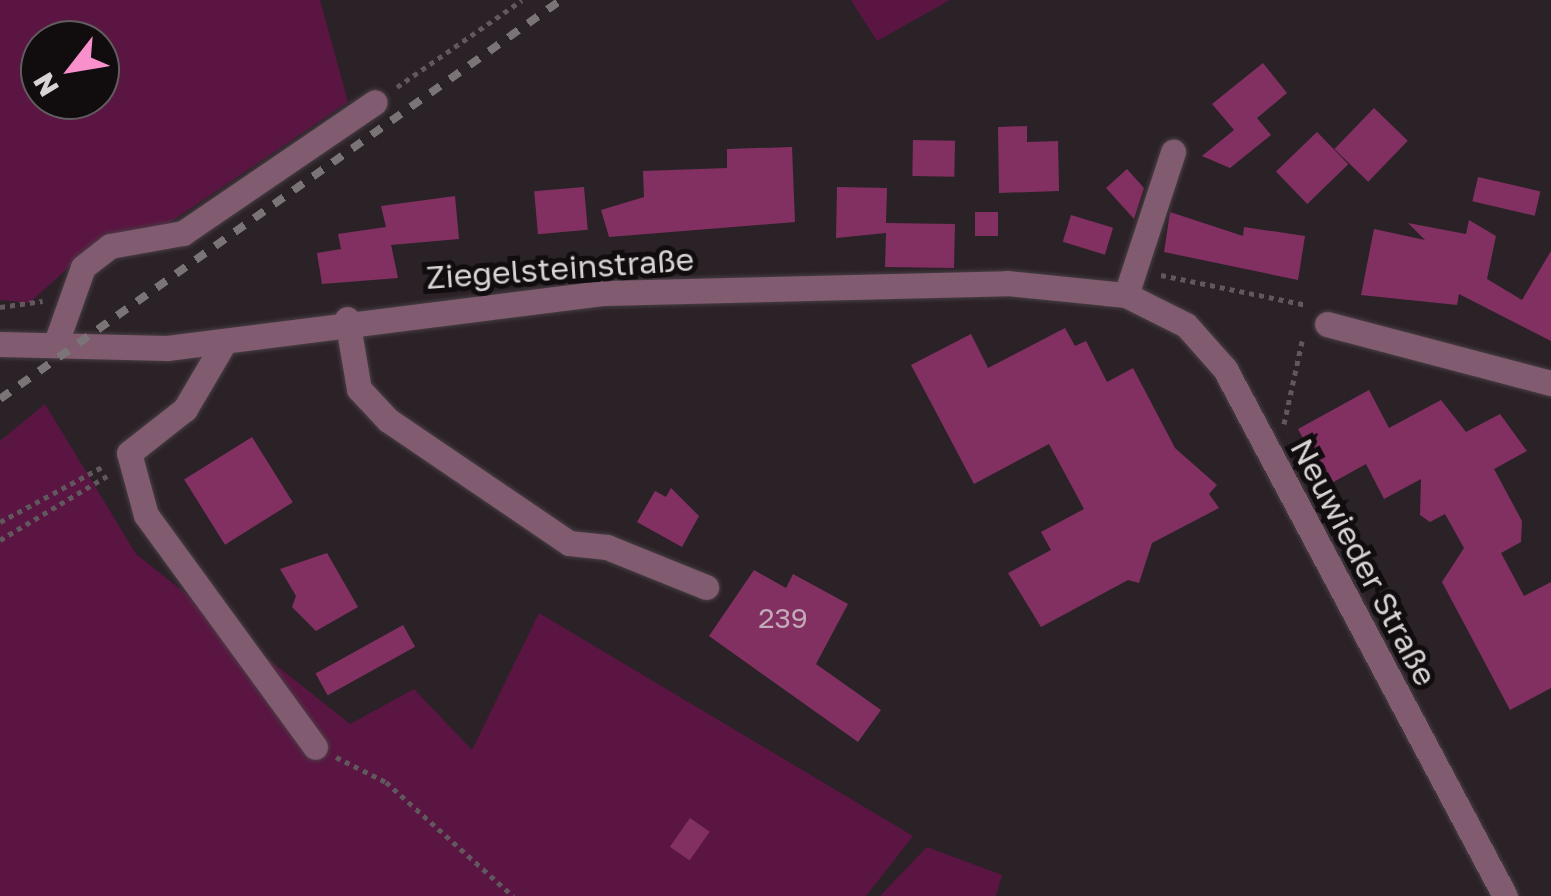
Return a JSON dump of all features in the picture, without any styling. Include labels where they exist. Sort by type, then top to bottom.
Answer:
[{"type":"street","points":[[57,340],[83,268],[110,246],[183,233],[374,102]]},
{"type":"street","points":[[1126,295],[1173,152]]},
{"type":"street","name":"Ziegelsteinstraße","points":[[0,344],[57,340],[145,348],[225,342],[347,319],[605,293],[1054,283],[1126,295]]},
{"type":"street","name":"Neuwieder Straße","points":[[1126,295],[1200,336],[1264,443],[1505,896]]},
{"type":"street","points":[[1318,315],[1551,382]]},
{"type":"street","points":[[347,319],[360,389],[388,420],[569,543],[607,547],[706,587]]},
{"type":"street","points":[[225,342],[185,409],[130,457],[146,515],[315,747]]},
{"type":"path","points":[[374,102],[522,0]]},
{"type":"path","points":[[1126,295],[1159,275],[1318,315],[1283,430],[1264,443]]},
{"type":"path","points":[[0,307],[75,293]]},
{"type":"path","points":[[0,522],[130,457]]},
{"type":"path","points":[[0,540],[130,457]]},
{"type":"path","points":[[315,747],[386,782],[513,896]]},
{"type":"shaded area","points":[[0,0],[320,0],[348,102],[153,234],[94,245],[29,303],[0,300]]},
{"type":"shaded area","points":[[851,0],[950,0],[877,41]]},
{"type":"shaded area","points":[[45,404],[136,554],[350,724],[414,689],[472,750],[539,613],[913,836],[866,896],[0,896],[0,441]]},
{"type":"shaded area","points":[[927,847],[1002,875],[996,896],[880,896]]},
{"type":"building","points":[[1263,63],[1287,93],[1257,118],[1271,135],[1230,168],[1202,156],[1234,130],[1212,104]]},
{"type":"building","points":[[1374,108],[1408,141],[1368,182],[1334,149]]},
{"type":"building","points":[[1027,126],[1027,142],[1058,141],[1059,191],[999,193],[998,127]]},
{"type":"building","points":[[1317,132],[1348,164],[1307,204],[1276,172]]},
{"type":"building","points":[[913,140],[955,141],[954,177],[912,176]]},
{"type":"building","points":[[792,147],[795,222],[609,237],[601,210],[644,197],[643,171],[727,168],[727,149]]},
{"type":"building","points":[[1127,169],[1144,188],[1134,219],[1106,188]]},
{"type":"building","points":[[1478,177],[1540,191],[1535,216],[1472,201]]},
{"type":"building","points":[[584,187],[588,230],[538,234],[534,191]]},
{"type":"building","points":[[837,187],[887,188],[886,223],[955,224],[954,268],[885,267],[886,233],[836,238]]},
{"type":"building","points":[[455,196],[459,239],[391,245],[398,278],[322,284],[317,253],[341,249],[338,234],[386,227],[381,206]]},
{"type":"building","points":[[975,212],[998,212],[998,236],[975,236]]},
{"type":"building","points":[[1170,212],[1243,236],[1244,227],[1305,236],[1298,280],[1164,252]]},
{"type":"building","points":[[1071,215],[1113,228],[1105,255],[1063,242]]},
{"type":"building","points":[[1469,220],[1496,236],[1487,279],[1522,300],[1551,251],[1551,341],[1459,294],[1457,305],[1361,295],[1374,229],[1425,240],[1408,223],[1466,234]]},
{"type":"building","points":[[1065,328],[1075,346],[1086,341],[1107,382],[1133,368],[1175,448],[1217,485],[1209,494],[1219,508],[1152,543],[1139,583],[1128,580],[1041,627],[1008,573],[1051,550],[1041,532],[1084,509],[1049,444],[974,484],[911,365],[971,334],[988,368]]},
{"type":"building","points":[[1369,390],[1389,428],[1441,400],[1466,432],[1500,414],[1527,451],[1494,469],[1522,521],[1521,542],[1501,553],[1524,596],[1551,582],[1551,688],[1510,710],[1442,582],[1464,548],[1445,514],[1430,522],[1420,515],[1421,479],[1384,499],[1366,464],[1328,485],[1298,429]]},
{"type":"building","points":[[252,437],[293,502],[225,545],[184,479]]},
{"type":"building","points":[[671,488],[699,516],[682,547],[637,522],[655,491],[666,497]]},
{"type":"building","points":[[327,553],[358,607],[316,631],[292,607],[296,596],[280,569]]},
{"type":"building","points":[[754,570],[786,588],[793,574],[848,604],[816,664],[881,710],[858,742],[709,636]]},
{"type":"building","points":[[403,625],[415,647],[328,695],[316,673]]},
{"type":"building","points":[[690,818],[710,832],[690,860],[670,847]]},
{"type":"railway","points":[[0,399],[561,0]]}]
